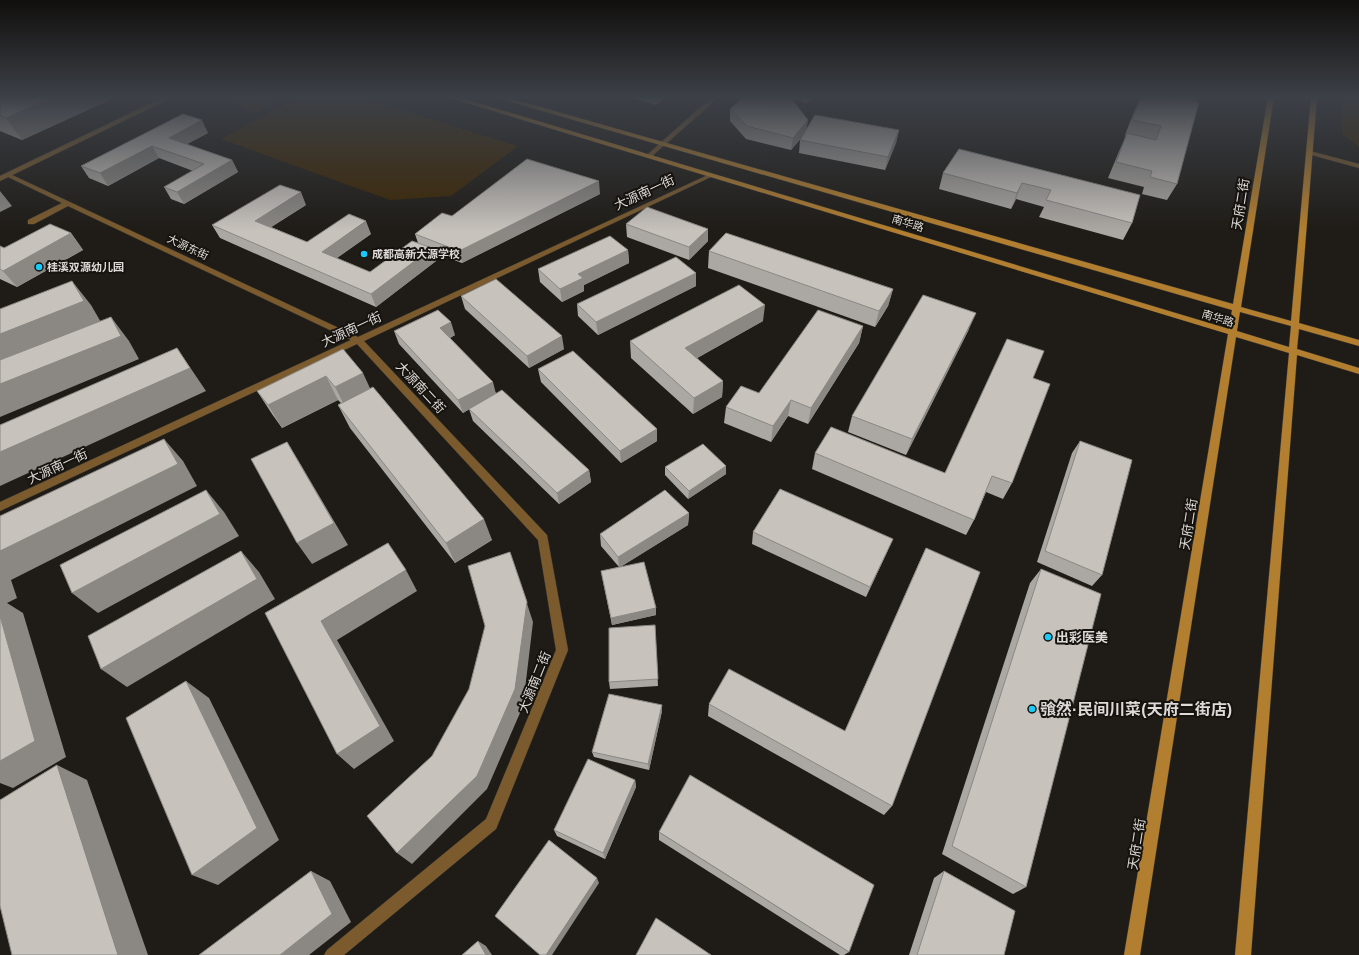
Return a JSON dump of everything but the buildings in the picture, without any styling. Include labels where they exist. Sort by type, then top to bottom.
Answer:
[{"type":"main road","name":"南华路","points":[[600,142],[1359,372]]},
{"type":"main road","name":"南华路","points":[[650,142],[1359,343]]},
{"type":"main road","name":"天府二街","points":[[1132,955],[1264,142]]},
{"type":"main road","points":[[1243,955],[1311,142]]},
{"type":"street","points":[[0,179],[77,142]]},
{"type":"street","points":[[649,156],[666,142]]},
{"type":"street","points":[[1310,153],[1359,166]]},
{"type":"street","name":"大源东街","points":[[8,175],[358,340]]},
{"type":"street","name":"大源南一街","points":[[0,507],[712,175]]},
{"type":"street","points":[[31,222],[68,203]]},
{"type":"street","name":"大源南二街","points":[[332,955],[491,824],[562,650],[543,538],[358,340]]},
{"type":"shaded area","points":[[228,142],[504,142],[518,146],[451,196],[390,200]]},
{"type":"shaded area","points":[[1352,142],[1359,142],[1359,147]]},
{"type":"place","name":"成都高新大源学校","points":[[364,254]]},
{"type":"place","name":"桂溪双源幼儿园","points":[[39,267]]},
{"type":"place","name":"出彩医美","points":[[1048,637]]},
{"type":"place","name":"飸然·民间川菜(天府二街店)","points":[[1032,709]]}]
